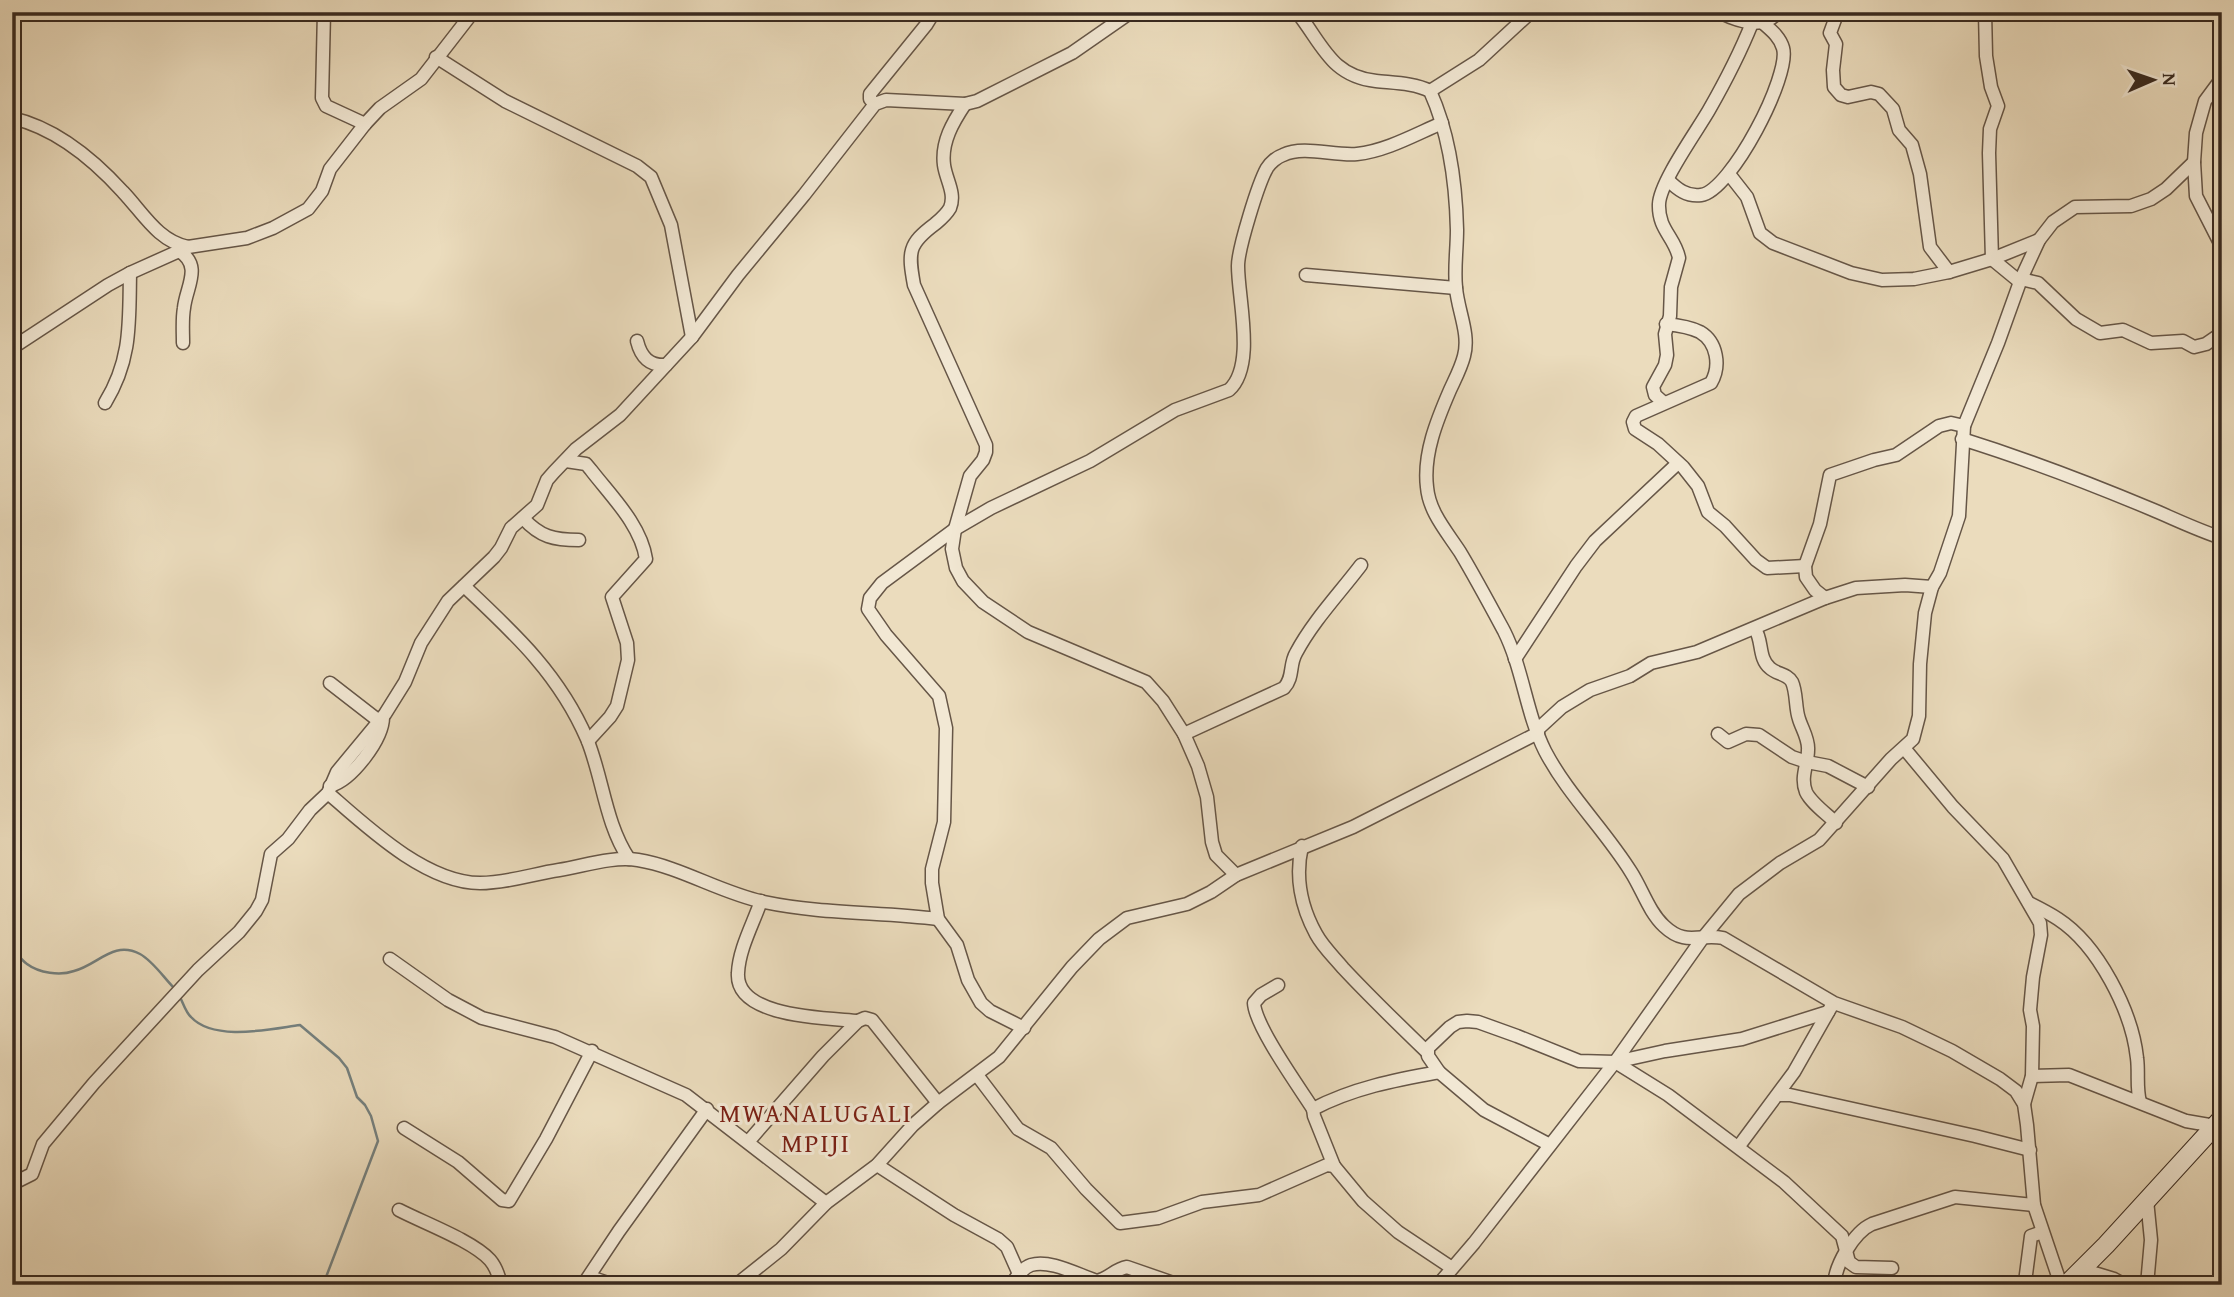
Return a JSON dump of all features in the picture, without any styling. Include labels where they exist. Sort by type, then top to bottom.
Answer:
[{"type":"street","points":[[324,12],[322,98],[326,106],[365,124]]},
{"type":"street","points":[[12,348],[130,273],[183,249],[247,238],[273,228],[308,209],[322,191],[330,169],[365,124],[380,108],[421,79],[472,12]]},
{"type":"street","points":[[875,104],[870,99],[870,93],[934,12]]},
{"type":"street","points":[[12,1184],[32,1174],[43,1144],[86,1093],[198,970],[239,932],[256,911],[265,888],[271,854],[288,839],[329,790],[348,775],[372,746],[382,729],[381,719],[405,682],[417,650],[441,610],[494,557],[511,528],[537,505],[547,480],[576,449],[620,415],[692,337],[738,275],[875,104],[886,100],[965,104],[977,101],[1072,53],[1131,12]]},
{"type":"street","points":[[1297,12],[1335,64],[1349,75],[1420,86],[1430,91],[1443,123],[1456,204],[1456,288],[1466,346],[1464,359],[1437,418],[1426,483],[1428,498],[1438,521],[1461,554],[1504,632],[1545,750],[1560,775],[1631,871],[1662,925],[1682,937],[1723,938],[1831,1007],[1902,1027],[2000,1079],[2021,1097],[2030,1150],[2034,1205],[2063,1285],[2106,1245],[2168,1174],[2220,1125]]},
{"type":"street","points":[[1430,91],[1479,60],[1531,12]]},
{"type":"street","points":[[1719,12],[1732,19],[1758,23],[1774,18],[1778,12]]},
{"type":"street","points":[[1841,12],[1837,14],[1830,33],[1836,44],[1834,87],[1841,95],[1848,97],[1871,92],[1878,94],[1893,108],[1899,130],[1912,145],[1920,174],[1930,247],[1949,272]]},
{"type":"street","points":[[1985,12],[1986,56],[1998,106],[1990,129],[1989,153],[1992,259]]},
{"type":"street","points":[[1668,180],[1685,193],[1700,195],[1709,192],[1729,173],[1751,141],[1778,82],[1784,59],[1784,49],[1779,38],[1758,23]]},
{"type":"street","points":[[1664,403],[1655,395],[1653,387],[1665,365],[1666,324],[1670,316],[1671,287],[1679,258],[1660,221],[1659,200],[1758,23]]},
{"type":"street","points":[[436,57],[505,101],[637,166],[651,177],[671,225],[692,337]]},
{"type":"street","points":[[2222,78],[2205,102],[2196,133],[2194,162],[2196,196],[2222,247]]},
{"type":"street","points":[[965,104],[951,126],[944,153],[944,166],[953,196],[950,207],[912,246],[914,285],[986,445],[984,460],[970,476],[955,529],[952,549],[956,568],[963,581],[983,602],[1046,641],[1146,682],[1163,701],[1184,734],[1201,776],[1216,855],[1236,875]]},
{"type":"street","points":[[12,118],[31,122],[51,131],[78,150],[123,191],[146,220],[170,242],[183,249],[193,274],[184,307],[183,343]]},
{"type":"street","points":[[1024,1028],[990,1012],[981,1003],[968,980],[957,945],[938,919],[932,869],[944,822],[946,728],[939,696],[886,635],[868,609],[870,598],[882,583],[955,529],[991,508],[1090,461],[1175,410],[1229,390],[1235,385],[1240,375],[1244,331],[1238,265],[1240,251],[1261,183],[1268,166],[1274,160],[1298,150],[1337,155],[1361,154],[1443,123]]},
{"type":"street","points":[[1438,1285],[1615,1062],[1702,939],[1739,894],[1780,863],[1819,840],[1891,759],[1913,739],[1919,716],[1923,629],[1932,587],[1940,573],[1959,516],[1963,433],[2020,281],[2039,240],[2053,222],[2074,207],[2130,206],[2151,199],[2166,189],[2194,162]]},
{"type":"street","points":[[1729,173],[1747,197],[1760,233],[1773,243],[1835,269],[1882,280],[1914,279],[1949,272],[1992,259],[2039,240]]},
{"type":"street","points":[[1992,259],[2020,281],[2038,283],[2076,319],[2100,332],[2123,330],[2151,343],[2183,341],[2194,347],[2206,344],[2222,332]]},
{"type":"street","points":[[105,403],[124,366],[130,273]]},
{"type":"street","points":[[1306,275],[1456,288]]},
{"type":"street","points":[[1666,324],[1700,332],[1714,346],[1717,364],[1711,383],[1636,416],[1633,422],[1635,429],[1658,444],[1678,463],[1698,486],[1708,512],[1725,526],[1756,560],[1767,568],[1805,566]]},
{"type":"street","points":[[637,341],[640,353],[646,360],[666,365]]},
{"type":"street","points":[[1825,598],[1806,577],[1805,566],[1820,524],[1830,475],[1896,455],[1939,426],[1951,423],[1963,433],[2004,452],[2222,538]]},
{"type":"street","points":[[566,461],[586,464],[591,470],[638,534],[646,559],[612,597],[627,643],[628,660],[617,706],[588,741]]},
{"type":"street","points":[[1515,659],[1595,541],[1678,463]]},
{"type":"street","points":[[523,518],[541,535],[553,539],[579,540]]},
{"type":"street","points":[[1184,734],[1284,688],[1292,677],[1292,662],[1296,653],[1361,565]]},
{"type":"street","points":[[736,1285],[781,1249],[826,1203],[877,1165],[937,1103],[999,1057],[1072,967],[1099,939],[1127,918],[1187,904],[1236,875],[1353,827],[1538,731],[1562,706],[1590,690],[1630,676],[1651,663],[1697,652],[1825,598],[1856,588],[1905,585],[1932,587]]},
{"type":"street","points":[[464,586],[530,649],[572,708],[588,741],[616,835],[629,859]]},
{"type":"street","points":[[1755,629],[1760,637],[1762,657],[1770,668],[1789,678],[1792,683],[1798,718],[1807,740],[1804,785],[1808,795],[1836,823]]},
{"type":"street","points":[[330,683],[381,719]]},
{"type":"street","points":[[1718,734],[1728,742],[1746,734],[1759,736],[1793,757],[1828,766],[1868,787]]},
{"type":"street","points":[[1904,748],[1953,807],[2003,859],[2040,923],[2041,935],[2030,1010],[2033,1026],[2032,1076],[2024,1104]]},
{"type":"street","points":[[329,790],[378,836],[453,880],[479,884],[498,882],[594,863],[629,859],[682,873],[761,901],[793,907],[938,919]]},
{"type":"street","points":[[1302,846],[1298,879],[1315,934],[1377,1004],[1427,1052],[1439,1072],[1484,1110],[1550,1145]]},
{"type":"street","points":[[761,901],[738,971],[741,989],[768,1008],[784,1013],[858,1021]]},
{"type":"street","points":[[2026,901],[2060,919],[2092,951],[2106,973],[2132,1029],[2138,1060],[2137,1089],[2140,1102]]},
{"type":"street","points":[[390,959],[448,1000],[482,1018],[555,1037],[662,1083],[707,1109],[826,1203]]},
{"type":"street","points":[[1278,985],[1261,995],[1254,1003],[1254,1010],[1263,1030],[1313,1109],[1334,1166],[1363,1201],[1398,1232],[1452,1268]]},
{"type":"street","points":[[1427,1052],[1450,1027],[1467,1021],[1478,1022],[1579,1061],[1615,1062],[1742,1039],[1831,1007]]},
{"type":"street","points":[[1739,1146],[1794,1072],[1831,1007]]},
{"type":"street","points":[[748,1142],[823,1056],[864,1018],[872,1020],[937,1103]]},
{"type":"street","points":[[404,1128],[458,1162],[502,1200],[509,1201],[546,1139],[592,1051]]},
{"type":"street","points":[[1615,1062],[1668,1095],[1784,1182],[1842,1236],[1849,1262],[1856,1267],[1892,1268]]},
{"type":"street","points":[[1313,1109],[1362,1089],[1439,1072]]},
{"type":"street","points":[[976,1075],[1018,1129],[1051,1149],[1120,1223],[1158,1218],[1202,1202],[1259,1195],[1328,1165],[1334,1166]]},
{"type":"street","points":[[2032,1076],[2069,1075],[2186,1121],[2220,1125]]},
{"type":"street","points":[[1778,1095],[1790,1095],[2030,1150]]},
{"type":"street","points":[[583,1283],[707,1109]]},
{"type":"street","points":[[877,1165],[998,1239],[1007,1247],[1015,1279],[1030,1265],[1046,1264],[1097,1281],[1127,1267],[1174,1284]]},
{"type":"street","points":[[1834,1285],[1834,1277],[1855,1236],[1862,1228],[1955,1197],[2034,1205]]},
{"type":"street","points":[[2147,1200],[2151,1240],[2147,1285]]},
{"type":"street","points":[[399,1210],[462,1240],[478,1251],[495,1266],[501,1285]]},
{"type":"street","points":[[2020,1285],[2025,1282],[2031,1236],[2042,1232]]},
{"type":"street","points":[[2081,1269],[2114,1279],[2124,1285]]},
{"type":"street","points":[[583,1283],[596,1279],[614,1285]]},
{"type":"street","points":[[90,1285],[96,1285]]},
{"type":"waterway","points":[[12,948],[32,967],[56,973],[68,973],[114,952],[130,950],[149,961],[175,989]]},
{"type":"waterway","points":[[180,997],[191,1017],[201,1025],[214,1029],[243,1032],[300,1025],[347,1068],[357,1097],[371,1116],[378,1141],[323,1285]]},
{"type":"district","name":"MWANALUGALI MPIJI","points":[[816,1127]]}]
